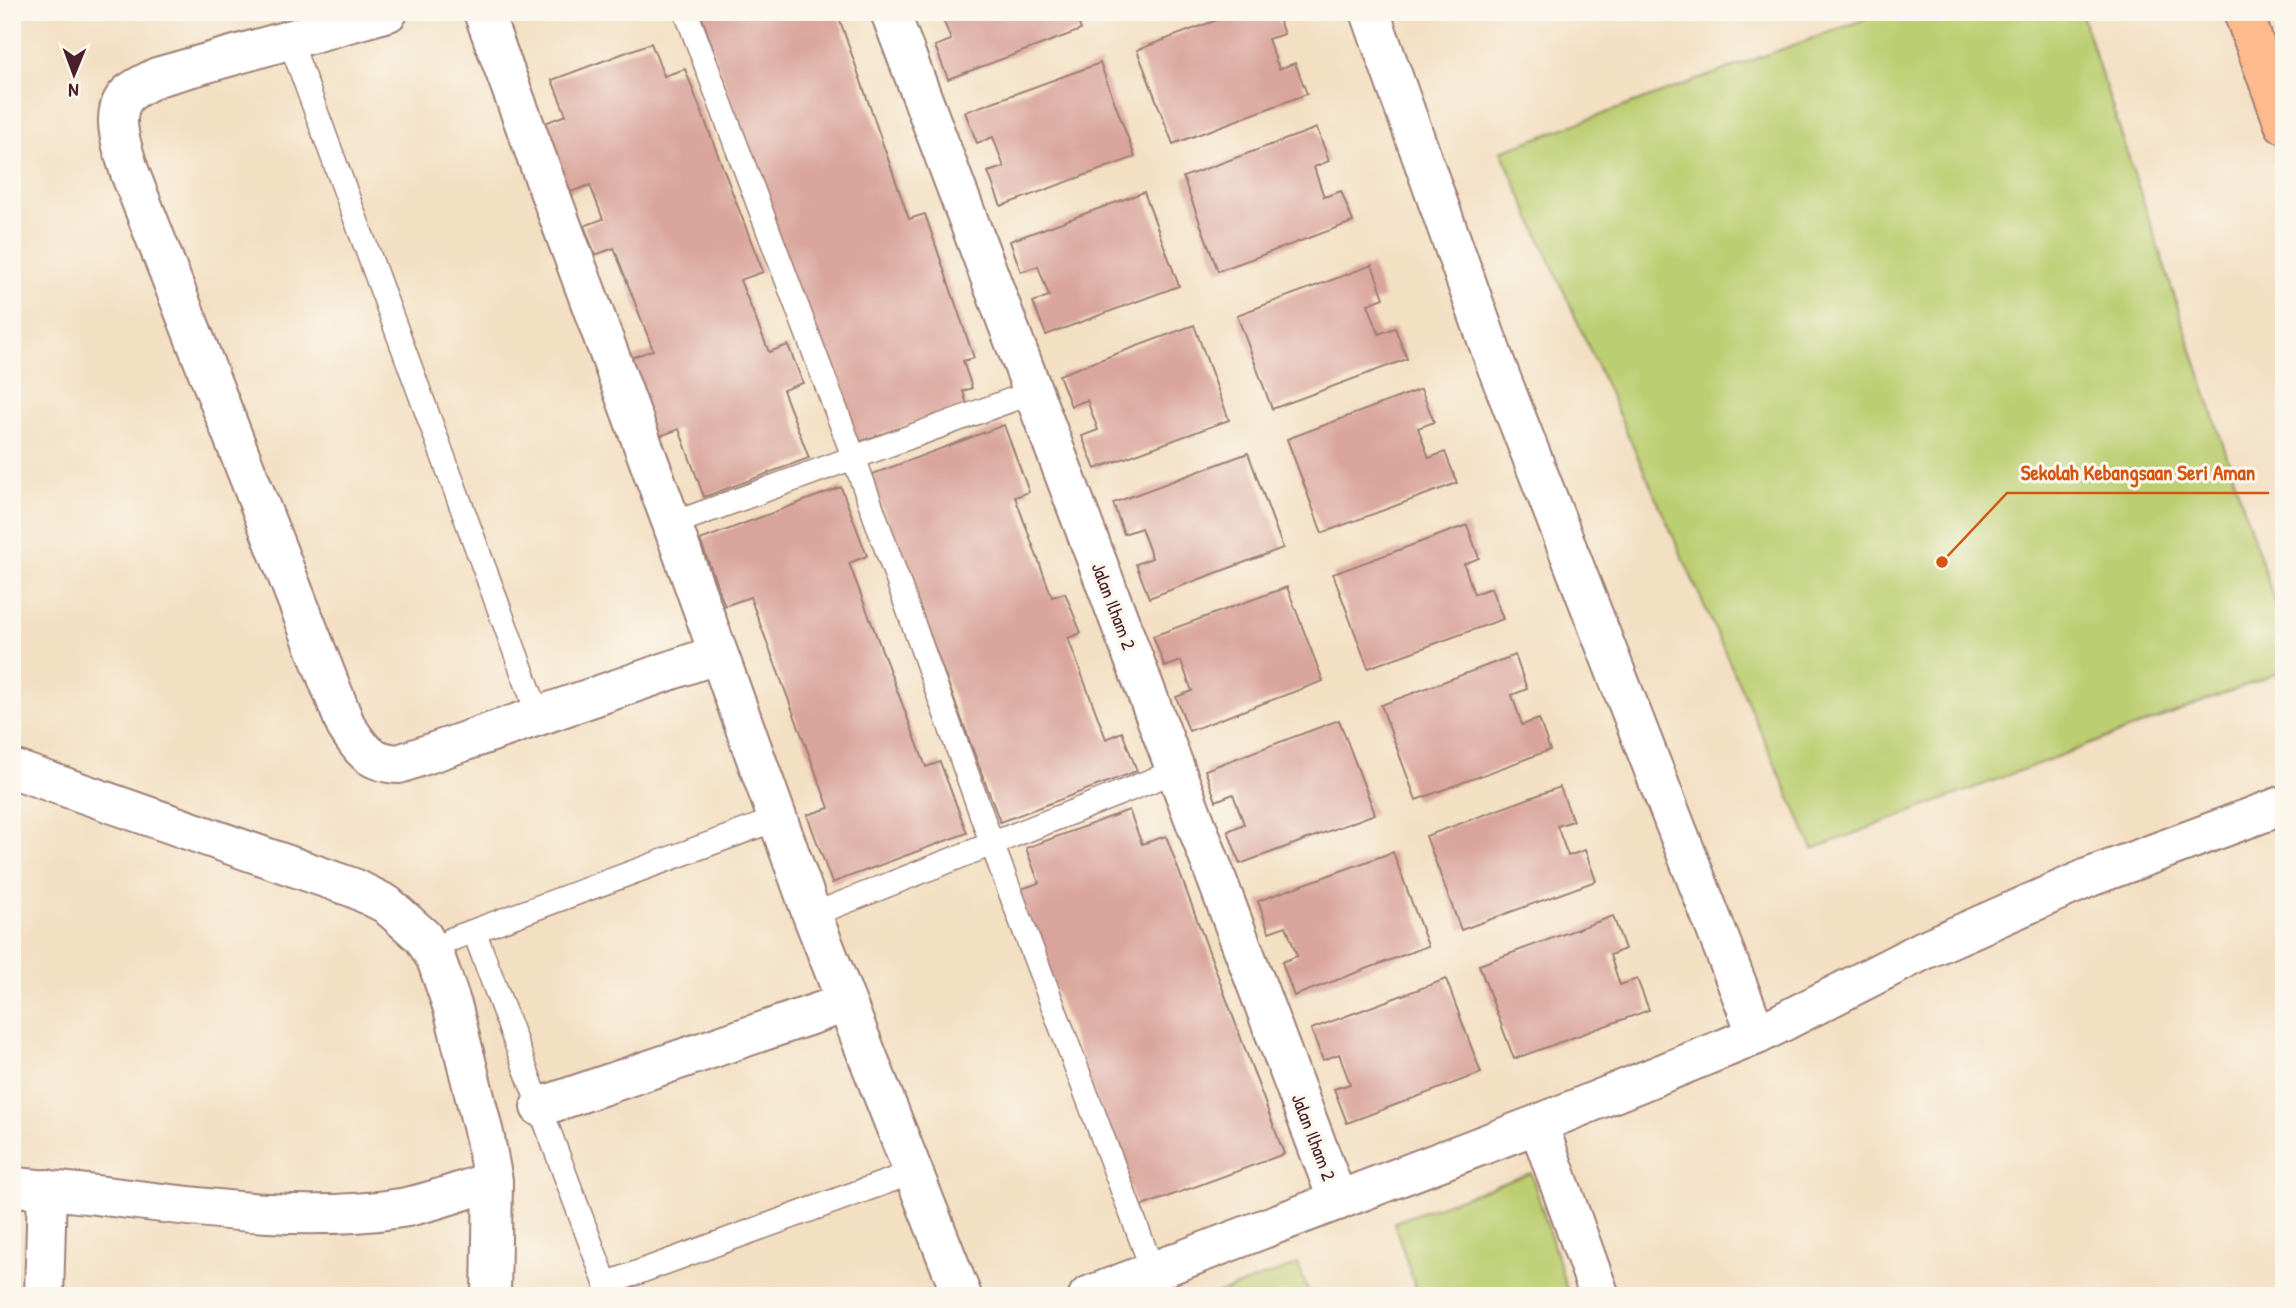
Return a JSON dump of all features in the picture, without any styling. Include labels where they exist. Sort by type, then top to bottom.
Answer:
[{"type":"main road","points":[[2243,12],[2284,124]]},
{"type":"street","points":[[388,12],[157,77],[129,93],[120,105],[121,143],[130,173],[346,726],[359,746],[372,759],[399,764],[718,654]]},
{"type":"street","points":[[483,12],[672,524],[776,819],[962,1296]]},
{"type":"street","name":"Jalan Ilham 2","points":[[890,12],[1338,1201]]},
{"type":"street","points":[[1370,12],[1496,365],[1757,1035]]},
{"type":"street","points":[[19,771],[354,888],[386,904],[423,937],[436,959],[453,1008],[485,1138],[493,1181],[491,1296]]},
{"type":"street","points":[[1088,1296],[1538,1125],[1757,1035],[1937,944],[2090,877],[2284,805]]},
{"type":"street","points":[[540,1107],[846,1003]]},
{"type":"street","points":[[1538,1125],[1600,1296]]},
{"type":"street","points":[[44,1296],[29,1188],[227,1211],[338,1215],[403,1208],[493,1181]]},
{"type":"lane","points":[[686,12],[854,458],[992,844],[1153,1271]]},
{"type":"lane","points":[[289,38],[539,717]]},
{"type":"lane","points":[[672,524],[1033,392]]},
{"type":"lane","points":[[812,915],[1176,771]]},
{"type":"lane","points":[[452,939],[776,819]]},
{"type":"lane","points":[[474,930],[606,1284],[914,1172]]},
{"type":"green space","points":[[1885,12],[2081,12],[2284,630],[2284,671],[1813,849],[1501,151]]},
{"type":"green space","points":[[1531,1173],[1569,1296],[1418,1296],[1394,1222]]},
{"type":"green space","points":[[1298,1264],[1310,1296],[1211,1296]]},
{"type":"building","points":[[708,12],[837,12],[909,219],[925,214],[974,358],[963,361],[972,388],[963,391],[967,405],[850,445],[701,15]]},
{"type":"building","points":[[940,12],[1075,12],[1081,30],[948,79],[935,46],[951,40]]},
{"type":"building","points":[[1238,12],[1276,12],[1284,34],[1268,39],[1279,69],[1295,63],[1307,94],[1173,144],[1137,50]]},
{"type":"building","points":[[651,43],[664,76],[685,69],[763,272],[740,280],[769,352],[788,345],[803,383],[783,390],[809,458],[704,497],[679,429],[652,439],[622,361],[653,350],[614,248],[595,255],[584,226],[603,219],[590,185],[562,195],[537,126],[566,115],[552,80]]},
{"type":"building","points":[[1100,63],[1135,157],[1001,206],[988,172],[1004,167],[993,137],[977,143],[965,112]]},
{"type":"building","points":[[1317,128],[1329,161],[1314,167],[1324,197],[1341,191],[1353,222],[1218,271],[1183,177]]},
{"type":"building","points":[[1144,192],[1179,286],[1046,335],[1033,302],[1049,296],[1038,266],[1021,272],[1010,241]]},
{"type":"building","points":[[1372,265],[1384,298],[1368,304],[1379,334],[1395,328],[1407,359],[1272,409],[1237,315]]},
{"type":"building","points":[[1194,325],[1229,420],[1095,469],[1082,436],[1098,430],[1087,400],[1071,406],[1059,375]]},
{"type":"building","points":[[1421,389],[1434,422],[1418,428],[1429,458],[1445,452],[1457,483],[1322,533],[1287,439]]},
{"type":"building","points":[[1004,425],[1029,492],[1015,497],[1052,597],[1065,593],[1081,633],[1068,638],[1106,739],[1122,732],[1137,771],[1000,822],[870,475]]},
{"type":"building","points":[[1248,453],[1283,548],[1149,598],[1136,564],[1152,558],[1141,528],[1124,534],[1113,503]]},
{"type":"building","points":[[841,487],[867,556],[849,563],[926,767],[940,762],[967,833],[832,883],[807,815],[829,808],[750,597],[725,606],[700,540]]},
{"type":"building","points":[[1467,525],[1479,558],[1464,564],[1474,594],[1491,588],[1503,619],[1368,668],[1333,574]]},
{"type":"building","points":[[1287,587],[1323,681],[1189,731],[1176,697],[1192,691],[1181,661],[1165,667],[1153,636]]},
{"type":"building","points":[[1515,655],[1527,689],[1512,695],[1522,725],[1539,719],[1550,750],[1416,800],[1381,705]]},
{"type":"building","points":[[1339,720],[1375,814],[1240,864],[1228,831],[1244,824],[1233,794],[1216,801],[1205,770]]},
{"type":"building","points":[[1560,787],[1573,821],[1557,826],[1568,856],[1585,850],[1596,881],[1461,930],[1426,836]]},
{"type":"building","points":[[1129,810],[1142,844],[1166,836],[1284,1154],[1137,1208],[1018,890],[1039,883],[1026,848]]},
{"type":"building","points":[[1393,852],[1428,946],[1294,996],[1282,962],[1297,956],[1286,926],[1269,932],[1258,901]]},
{"type":"building","points":[[1613,916],[1625,949],[1610,955],[1620,985],[1637,979],[1649,1010],[1514,1059],[1479,965]]},
{"type":"building","points":[[1446,979],[1481,1073],[1347,1123],[1334,1089],[1350,1084],[1339,1054],[1323,1060],[1311,1029]]},
{"type":"place","name":"Sekolah Kebangsaan Seri Aman","points":[[1942,562]]}]
